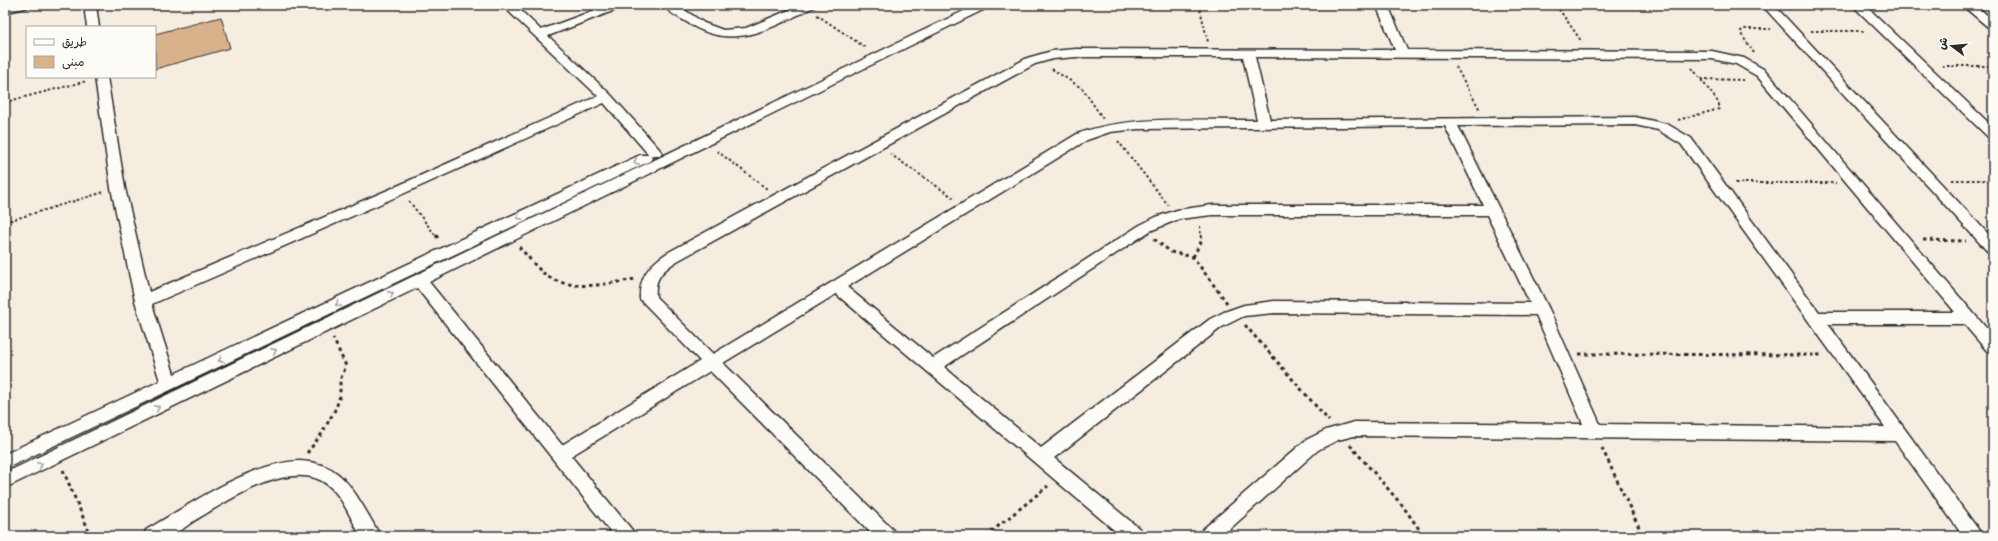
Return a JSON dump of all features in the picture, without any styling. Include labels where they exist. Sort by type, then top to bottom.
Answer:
[{"type":"street","points":[[5,10],[24,5]]},
{"type":"street","points":[[90,5],[93,26]]},
{"type":"street","points":[[508,5],[606,97],[655,153]]},
{"type":"street","points":[[539,35],[619,5]]},
{"type":"street","points":[[669,5],[711,31],[724,34],[739,34],[753,30],[805,6]]},
{"type":"street","points":[[5,481],[58,456],[447,251],[655,153],[961,5]]},
{"type":"street","points":[[5,462],[169,385],[298,330],[326,325],[985,5]]},
{"type":"street","points":[[1382,5],[1404,54]]},
{"type":"street","points":[[1768,5],[1990,244]]},
{"type":"street","points":[[1858,5],[1993,134]]},
{"type":"street","points":[[1968,5],[1993,26]]},
{"type":"street","points":[[886,536],[648,299],[647,288],[650,276],[658,266],[672,257],[877,145],[1040,58],[1064,53],[1683,54],[1726,57],[1753,67],[1767,80],[1993,347]]},
{"type":"street","points":[[1248,54],[1264,124]]},
{"type":"street","points":[[101,78],[118,188],[143,301],[169,385]]},
{"type":"street","points":[[143,301],[400,190],[606,97]]},
{"type":"street","points":[[559,454],[1082,137],[1108,128],[1138,125],[1635,121],[1650,122],[1677,133],[1686,142],[1974,536]]},
{"type":"street","points":[[1449,122],[1541,309],[1594,430]]},
{"type":"street","points":[[932,367],[1159,220],[1192,211],[1492,210]]},
{"type":"street","points":[[419,280],[625,536]]},
{"type":"street","points":[[836,286],[1134,536]]},
{"type":"street","points":[[1041,458],[1216,323],[1234,313],[1247,309],[1274,307],[1541,309]]},
{"type":"street","points":[[1815,318],[1968,318]]},
{"type":"street","points":[[1209,536],[1312,445],[1324,437],[1338,432],[1370,428],[1899,434]]},
{"type":"street","points":[[153,536],[237,488],[268,475],[296,468],[320,470],[336,481],[371,536]]},
{"type":"path","points":[[1199,5],[1211,54]]},
{"type":"path","points":[[1556,5],[1590,54]]},
{"type":"path","points":[[805,6],[869,50]]},
{"type":"path","points":[[1753,67],[1755,54],[1741,34],[1741,31],[1744,29],[1790,29]]},
{"type":"path","points":[[1810,31],[1885,31]]},
{"type":"path","points":[[1448,54],[1487,122]]},
{"type":"path","points":[[1677,133],[1675,126],[1678,120],[1685,115],[1713,112],[1719,109],[1719,104],[1683,54]]},
{"type":"path","points":[[1922,66],[1993,66]]},
{"type":"path","points":[[5,102],[97,78]]},
{"type":"path","points":[[1701,79],[1767,80]]},
{"type":"path","points":[[704,141],[779,198]]},
{"type":"path","points":[[877,145],[967,207]]},
{"type":"path","points":[[1952,180],[1993,180]]},
{"type":"path","points":[[1716,182],[1854,183]]},
{"type":"path","points":[[5,222],[118,188]]},
{"type":"path","points":[[400,190],[447,251]]},
{"type":"path","points":[[1192,211],[1202,230],[1202,240],[1193,257]]},
{"type":"path","points":[[1145,228],[1162,246],[1182,255],[1193,257],[1234,313],[1402,505],[1424,536]]},
{"type":"path","points":[[507,236],[549,276],[566,282],[587,284],[650,276]]},
{"type":"path","points":[[1902,240],[1990,244]]},
{"type":"path","points":[[296,468],[330,421],[340,396],[340,380],[346,366],[326,325]]},
{"type":"path","points":[[1561,354],[1842,355]]},
{"type":"path","points":[[1594,430],[1643,536]]},
{"type":"path","points":[[58,456],[91,536]]},
{"type":"path","points":[[986,536],[1061,475]]},
{"type":"building","points":[[221,17],[230,48],[156,69],[156,34]]}]
